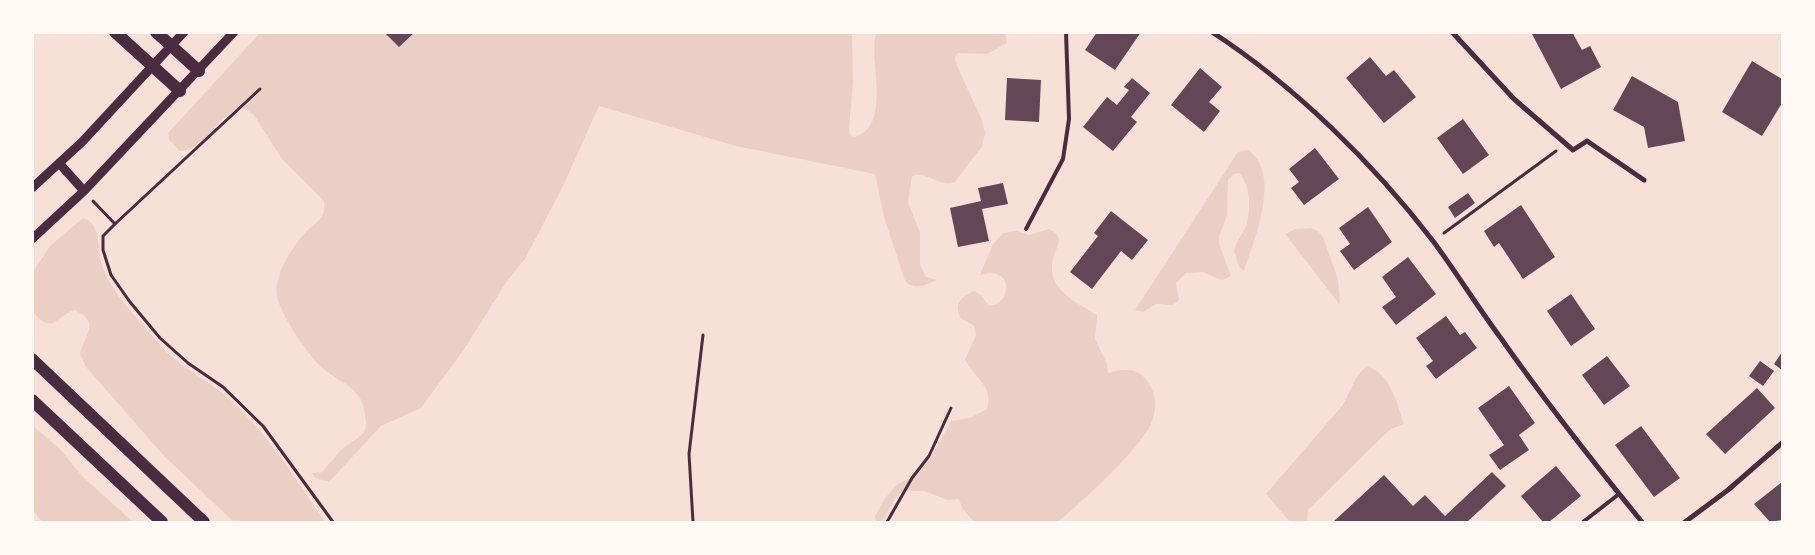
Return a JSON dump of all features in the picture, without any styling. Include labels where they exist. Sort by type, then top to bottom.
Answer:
[{"type":"main road","points":[[115,32],[180,91]]},
{"type":"main road","points":[[156,32],[200,71]]},
{"type":"main road","points":[[32,359],[204,522]]},
{"type":"main road","points":[[32,400],[162,522]]},
{"type":"street","points":[[32,188],[59,163],[184,32]]},
{"type":"street","points":[[32,239],[84,191],[200,71],[234,32]]},
{"type":"street","points":[[1212,32],[1240,51],[1294,95],[1373,169],[1433,241],[1500,338],[1642,522]]},
{"type":"street","points":[[1452,32],[1514,99],[1573,150],[1587,140],[1644,180]]},
{"type":"street","points":[[59,163],[84,191]]},
{"type":"street","points":[[1685,522],[1782,443]]},
{"type":"lane","points":[[1026,229],[1063,159],[1069,119],[1066,32]]},
{"type":"lane","points":[[1583,522],[1619,494]]},
{"type":"path","points":[[260,89],[103,236],[103,250],[111,275],[130,302],[160,338],[188,363],[223,387],[263,426],[333,522]]},
{"type":"path","points":[[1447,230],[1553,153]]},
{"type":"path","points":[[84,191],[115,224]]},
{"type":"path","points":[[693,522],[689,454],[703,335]]},
{"type":"path","points":[[886,522],[912,478],[929,456],[951,408]]},
{"type":"shaded area","points":[[1005,32],[1007,43],[987,54],[958,53],[955,58],[982,120],[985,133],[982,146],[955,182],[944,183],[923,176],[912,176],[908,202],[920,233],[920,265],[926,277],[937,280],[916,286],[912,286],[905,281],[884,217],[875,174],[736,146],[599,106],[563,186],[525,259],[507,281],[463,351],[421,408],[381,426],[329,482],[315,478],[312,473],[322,472],[342,449],[365,430],[363,405],[354,390],[318,364],[294,332],[279,304],[277,296],[278,280],[284,263],[304,234],[322,216],[324,201],[282,159],[254,115],[242,107],[233,111],[204,139],[188,149],[179,151],[169,139],[168,133],[260,33],[852,33],[853,82],[849,129],[850,135],[854,137],[866,131],[873,120],[876,107],[877,91],[874,45],[876,33]]},
{"type":"shaded area","points":[[1247,150],[1258,160],[1263,173],[1265,189],[1259,225],[1244,271],[1239,267],[1234,251],[1246,226],[1249,213],[1248,191],[1239,173],[1234,174],[1228,180],[1227,215],[1219,237],[1219,244],[1231,276],[1222,280],[1202,272],[1186,273],[1176,283],[1179,300],[1176,303],[1171,305],[1156,304],[1143,312],[1135,310],[1238,152]]},
{"type":"shaded area","points":[[83,218],[93,225],[96,231],[102,265],[120,297],[168,353],[232,401],[258,429],[282,459],[325,522],[234,522],[165,457],[86,367],[80,354],[89,329],[87,319],[74,310],[54,323],[49,324],[45,323],[33,312],[33,272],[50,246]]},
{"type":"shaded area","points":[[1311,228],[1318,231],[1323,237],[1338,279],[1340,305],[1285,234],[1296,229]]},
{"type":"shaded area","points":[[1049,229],[1056,233],[1059,239],[1052,266],[1056,283],[1067,296],[1097,315],[1095,339],[1107,364],[1108,373],[1130,370],[1144,377],[1150,386],[1154,395],[1155,410],[1147,431],[1111,474],[1058,522],[974,522],[962,508],[959,499],[947,500],[925,491],[902,491],[895,499],[882,522],[876,521],[875,516],[885,498],[897,485],[915,475],[932,456],[951,421],[970,418],[987,409],[988,395],[986,389],[965,360],[976,335],[974,326],[960,317],[958,304],[966,295],[974,291],[981,295],[988,305],[995,305],[1005,295],[1005,281],[1000,276],[992,273],[980,275],[993,244],[1003,233],[1016,231],[1029,235]]},
{"type":"shaded area","points":[[1368,367],[1376,371],[1388,383],[1396,399],[1404,424],[1391,429],[1308,510],[1307,522],[1290,522],[1266,494],[1342,406],[1360,373]]},
{"type":"shaded area","points":[[33,426],[60,449],[83,477],[133,522],[42,522],[33,510]]},
{"type":"building","points":[[384,32],[415,32],[399,47]]},
{"type":"building","points":[[1097,32],[1141,32],[1115,70],[1085,50]]},
{"type":"building","points":[[1534,32],[1572,32],[1582,50],[1590,46],[1601,67],[1561,89],[1532,34]]},
{"type":"building","points":[[1370,57],[1386,76],[1394,70],[1416,97],[1384,123],[1346,78]]},
{"type":"building","points":[[1752,61],[1782,79],[1782,103],[1762,136],[1722,112]]},
{"type":"building","points":[[1200,68],[1222,87],[1209,102],[1220,111],[1204,132],[1171,105]]},
{"type":"building","points":[[1632,76],[1678,102],[1685,141],[1648,148],[1644,127],[1613,110]]},
{"type":"building","points":[[1007,78],[1041,80],[1039,122],[1005,120]]},
{"type":"building","points":[[1132,78],[1150,93],[1131,117],[1137,122],[1113,151],[1083,127],[1107,97],[1117,105],[1129,90],[1124,87]]},
{"type":"building","points":[[1463,119],[1489,155],[1463,174],[1437,138]]},
{"type":"building","points":[[1315,148],[1339,179],[1304,205],[1291,188],[1299,182],[1289,169]]},
{"type":"building","points":[[1003,183],[1008,204],[982,209],[989,241],[958,247],[950,208],[981,201],[978,188]]},
{"type":"building","points":[[1468,193],[1475,203],[1455,218],[1448,207]]},
{"type":"building","points":[[1521,205],[1555,257],[1523,279],[1499,243],[1494,247],[1484,231]]},
{"type":"building","points":[[1368,207],[1392,242],[1354,270],[1340,251],[1350,244],[1339,228]]},
{"type":"building","points":[[1111,211],[1148,240],[1132,260],[1121,251],[1092,289],[1070,272],[1098,236],[1094,233]]},
{"type":"building","points":[[1408,257],[1436,294],[1396,325],[1382,307],[1396,297],[1382,277]]},
{"type":"building","points":[[1571,294],[1595,329],[1571,346],[1547,311]]},
{"type":"building","points":[[1446,316],[1460,335],[1465,332],[1477,348],[1436,379],[1426,366],[1433,361],[1416,338]]},
{"type":"building","points":[[1782,352],[1782,370],[1774,364]]},
{"type":"building","points":[[1607,356],[1630,386],[1604,405],[1582,375]]},
{"type":"building","points":[[1760,361],[1774,371],[1763,386],[1749,376]]},
{"type":"building","points":[[1509,386],[1535,423],[1519,435],[1529,450],[1500,470],[1489,455],[1504,445],[1478,408]]},
{"type":"building","points":[[1757,388],[1775,408],[1725,454],[1706,434]]},
{"type":"building","points":[[1641,426],[1680,478],[1654,497],[1615,445]]},
{"type":"building","points":[[1556,466],[1581,496],[1549,522],[1543,522],[1521,496]]},
{"type":"building","points":[[1492,472],[1506,486],[1467,522],[1333,522],[1384,475],[1413,506],[1425,495],[1445,516]]},
{"type":"building","points":[[1782,482],[1782,520],[1770,522],[1754,504]]}]
